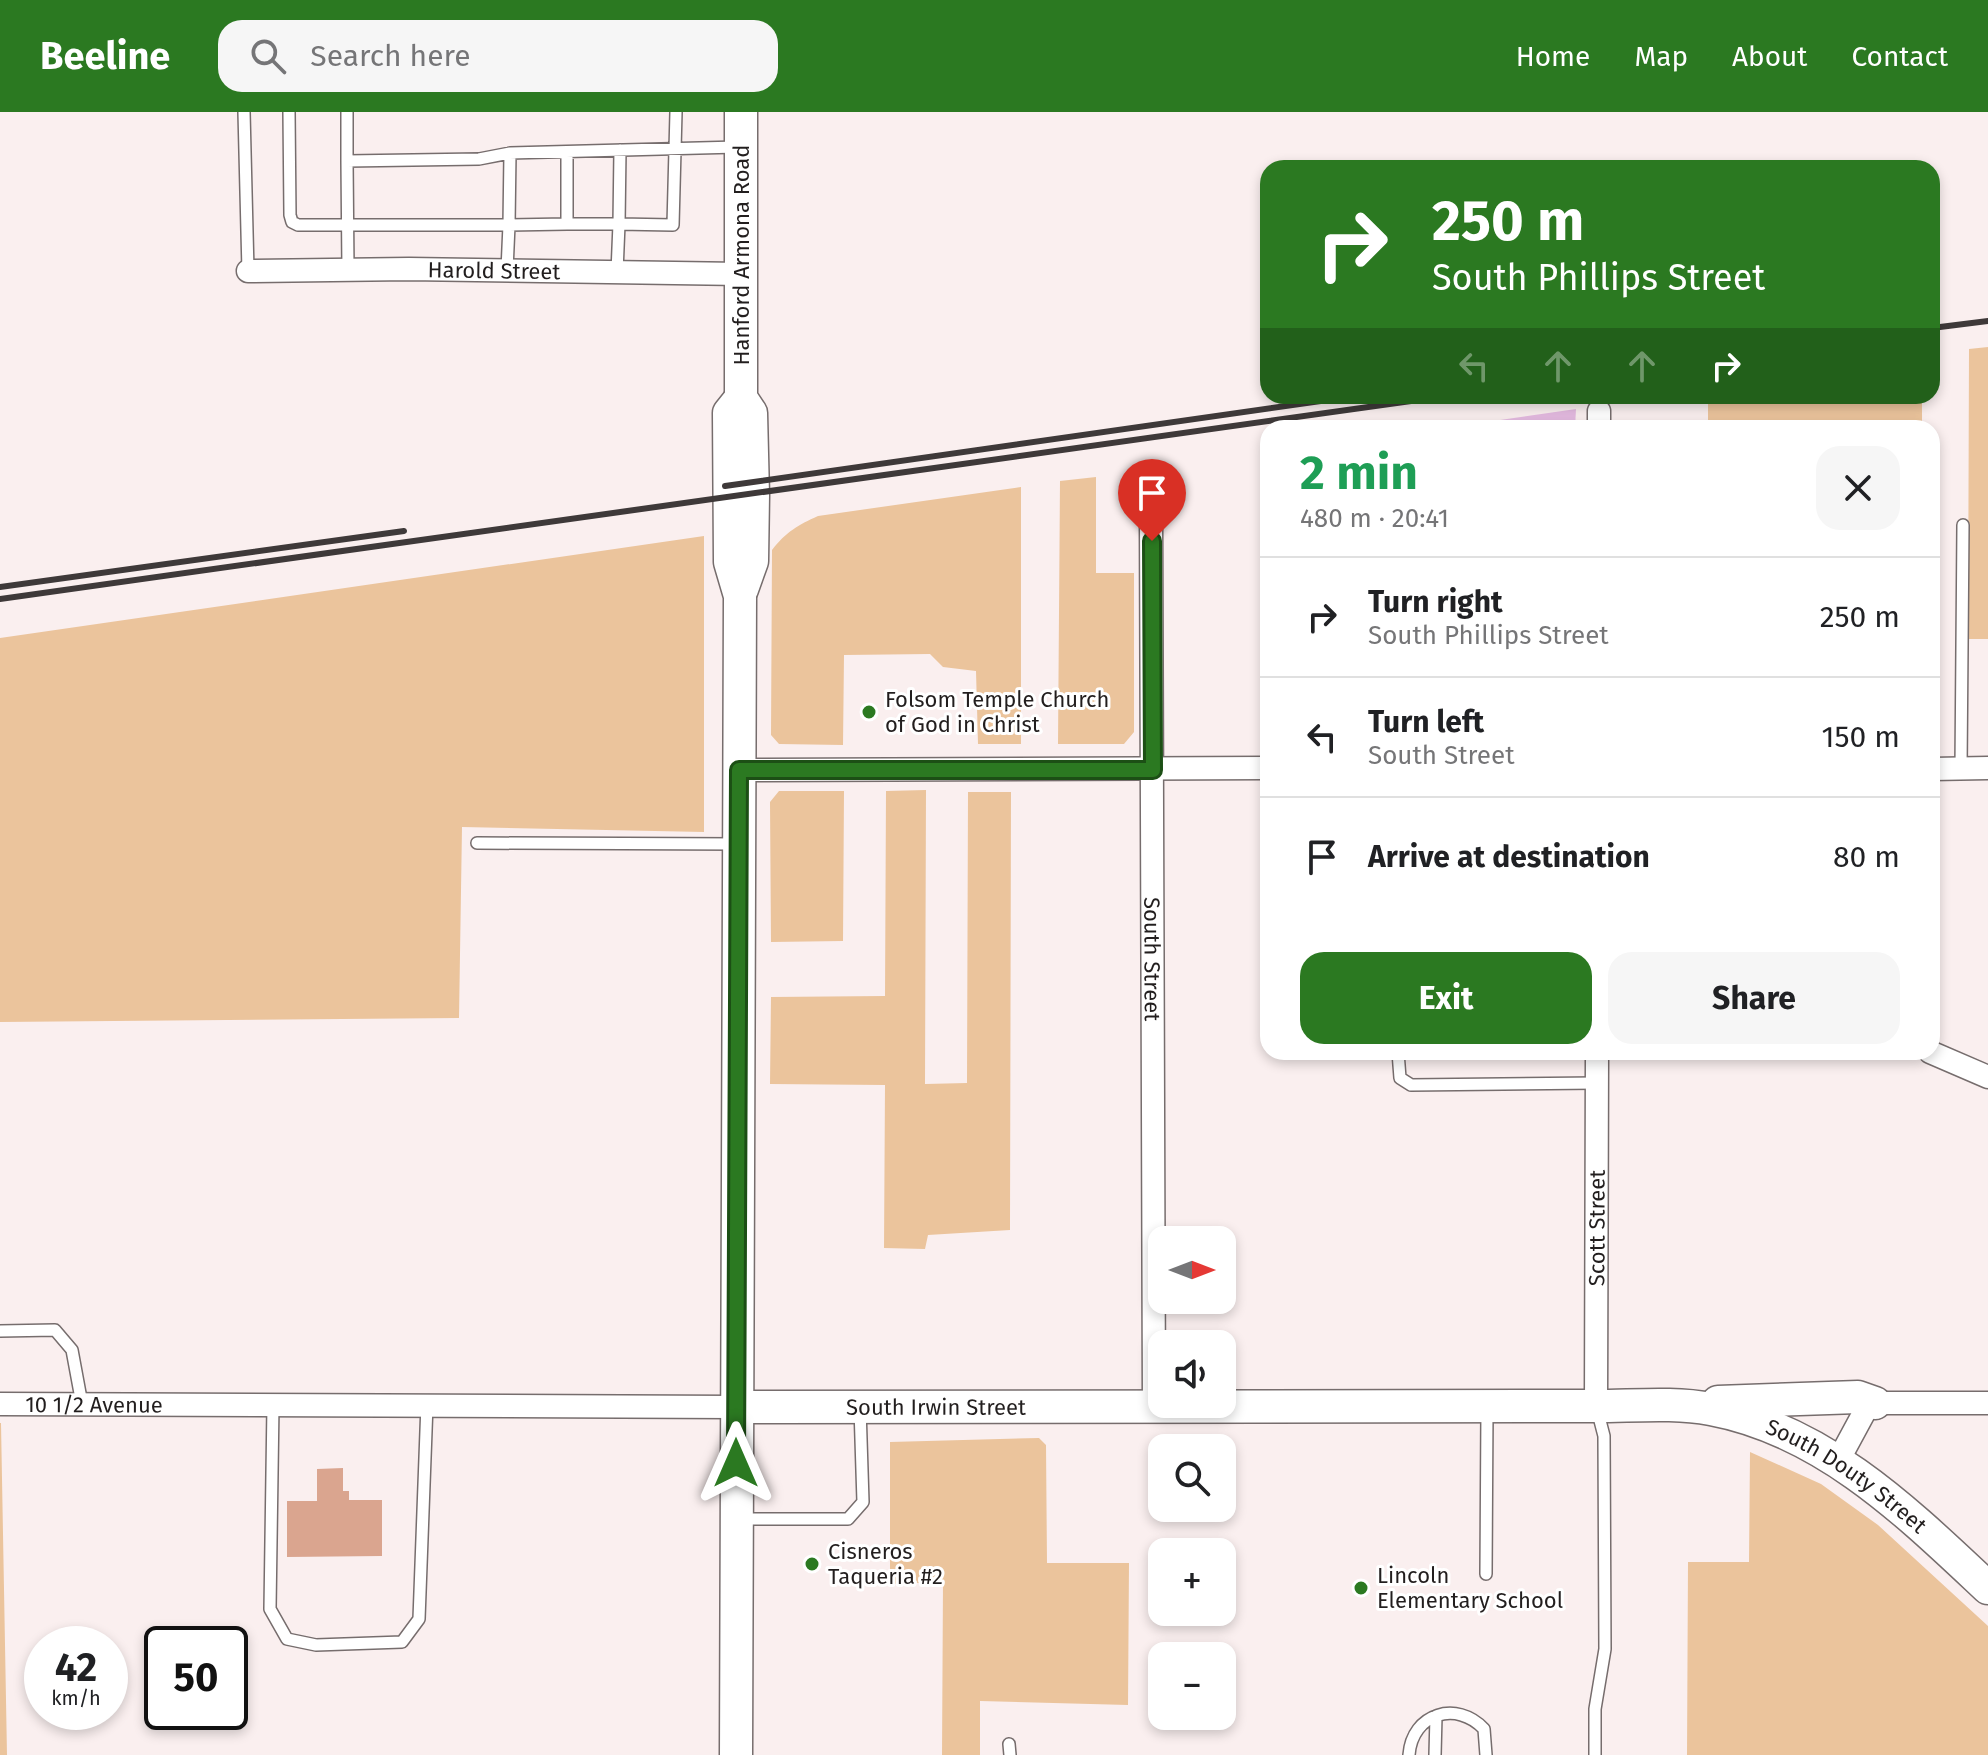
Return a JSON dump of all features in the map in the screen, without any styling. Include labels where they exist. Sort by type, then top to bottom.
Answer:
[{"type":"main road","name":"Hanford Armona Road","points":[[736,1755],[740,596],[752,561],[753,508],[751,413],[741,398],[741,112]]},
{"type":"main road","points":[[1683,1407],[1743,1399],[1858,1397],[1875,1403]]},
{"type":"main road","name":"South Irwin Street","points":[[736,1407],[1148,1407]]},
{"type":"main road","name":"South Irwin Street","points":[[1236,1407],[1683,1407]]},
{"type":"main road","name":"South Douty Street","points":[[1683,1407],[1712,1409],[1758,1422],[1838,1461],[1867,1480],[1988,1588]]},
{"type":"street","name":"Harold Street","points":[[248,271],[507,270],[741,274]]},
{"type":"street","name":"South Street","points":[[1151,513],[1154,1330]]},
{"type":"street","points":[[739,770],[1260,768]]},
{"type":"street","points":[[1940,769],[1988,768]]},
{"type":"street","points":[[1940,1056],[1988,1077]]},
{"type":"street","name":"Scott Street","points":[[1596,1406],[1597,1060]]},
{"type":"street","points":[[1838,1461],[1865,1411],[1875,1403],[1988,1403]]},
{"type":"street","name":"10 1/2 Avenue","points":[[0,1404],[187,1404]]},
{"type":"street","name":"South Irwin Street","points":[[187,1404],[736,1407]]},
{"type":"lane","points":[[244,112],[248,271]]},
{"type":"lane","points":[[289,112],[292,222],[347,225],[673,225],[676,112]]},
{"type":"lane","points":[[347,112],[348,270]]},
{"type":"lane","points":[[347,161],[479,159],[510,153],[741,147]]},
{"type":"lane","points":[[617,272],[620,150]]},
{"type":"lane","points":[[567,152],[567,224]]},
{"type":"lane","points":[[507,270],[510,153]]},
{"type":"lane","points":[[1961,768],[1963,525]]},
{"type":"lane","points":[[477,843],[738,844]]},
{"type":"lane","points":[[1399,1060],[1400,1078],[1411,1085],[1597,1083]]},
{"type":"lane","points":[[0,1331],[55,1330],[72,1350],[82,1404]]},
{"type":"lane","points":[[273,1405],[270,1609],[287,1639],[316,1645],[402,1642],[419,1619],[427,1404]]},
{"type":"lane","points":[[1486,1574],[1487,1405]]},
{"type":"lane","points":[[1595,1755],[1595,1709],[1605,1649],[1604,1436],[1596,1406]]},
{"type":"lane","points":[[736,1519],[848,1519],[863,1502],[859,1407]]},
{"type":"lane","points":[[1435,1755],[1436,1716]]},
{"type":"lane","points":[[1409,1755],[1419,1724],[1436,1716],[1466,1716],[1478,1723],[1484,1729],[1486,1755]]},
{"type":"shaded area","points":[[1988,347],[1988,639],[1968,639],[1969,349]]},
{"type":"shaded area","points":[[1708,404],[1922,404],[1922,420],[1708,420]]},
{"type":"shaded area","points":[[1576,409],[1575,420],[1500,420]]},
{"type":"shaded area","points":[[1096,477],[1096,573],[1134,573],[1134,732],[1124,744],[1058,744],[1060,481]]},
{"type":"shaded area","points":[[1021,487],[1021,744],[978,744],[976,671],[943,667],[930,654],[844,655],[843,745],[779,744],[771,735],[772,550],[777,544],[793,530],[818,516]]},
{"type":"shaded area","points":[[704,536],[704,832],[462,827],[459,1018],[0,1022],[0,638]]},
{"type":"shaded area","points":[[926,790],[925,1084],[967,1083],[968,792],[1011,792],[1010,1230],[928,1235],[925,1249],[884,1248],[885,1085],[770,1084],[771,997],[885,996],[886,791]]},
{"type":"shaded area","points":[[779,791],[844,791],[843,941],[771,942],[770,802]]},
{"type":"shaded area","points":[[1,1423],[7,1755],[0,1755]]},
{"type":"shaded area","points":[[1039,1438],[1046,1445],[1047,1563],[1129,1563],[1128,1705],[980,1701],[980,1755],[942,1755],[943,1582],[890,1584],[890,1442]]},
{"type":"shaded area","points":[[1750,1452],[1821,1484],[1878,1525],[1988,1626],[1988,1755],[1687,1755],[1688,1562],[1749,1562]]},
{"type":"building","points":[[343,1468],[343,1491],[349,1491],[349,1500],[382,1500],[382,1556],[287,1557],[287,1501],[317,1501],[317,1469]]},
{"type":"railway","points":[[1940,327],[1988,321]]},
{"type":"railway","points":[[725,486],[1300,404]]},
{"type":"railway","points":[[1276,420],[1390,404]]},
{"type":"railway","points":[[0,599],[1260,422]]},
{"type":"railway","points":[[0,587],[404,531]]},
{"type":"place","name":"Folsom Temple Church of God in Christ","points":[[869,712]]},
{"type":"place","name":"Cisneros Taqueria #2","points":[[812,1564]]},
{"type":"place","name":"Lincoln Elementary School","points":[[1361,1588]]},
{"type":"route","points":[[736,1463],[739,770],[1153,770],[1152,541]]}]
